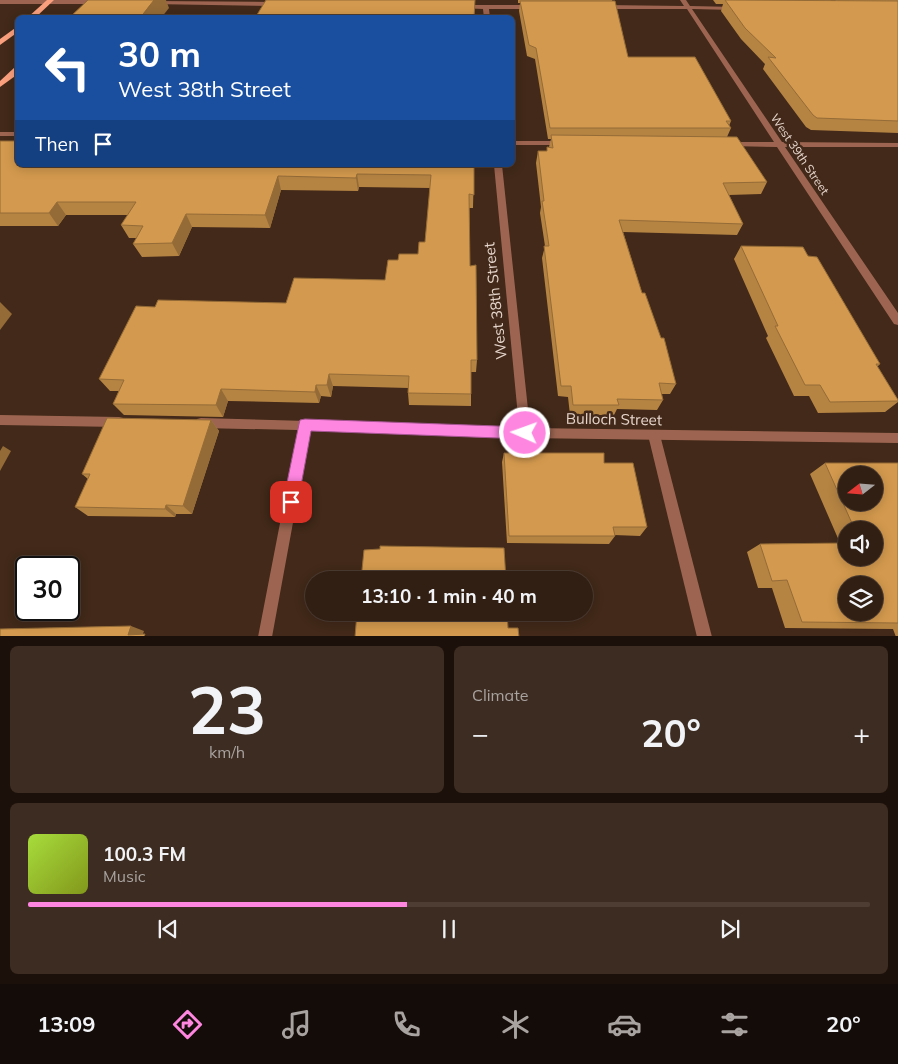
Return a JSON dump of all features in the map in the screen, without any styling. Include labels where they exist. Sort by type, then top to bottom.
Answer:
[{"type":"main road","points":[[34,15],[50,1]]},
{"type":"main road","points":[[76,12],[88,1]]},
{"type":"main road","points":[[0,43],[15,30]]},
{"type":"main road","points":[[0,85],[15,72]]},
{"type":"street","points":[[458,7],[536,7],[534,0]]},
{"type":"street","name":"West 39th Street","points":[[683,0],[898,321]]},
{"type":"street","points":[[0,2],[103,2]]},
{"type":"street","points":[[150,3],[228,2],[285,4]]},
{"type":"street","points":[[486,7],[487,15]]},
{"type":"street","points":[[593,7],[745,8]]},
{"type":"street","points":[[0,134],[15,134]]},
{"type":"street","points":[[515,143],[572,143]]},
{"type":"street","points":[[720,144],[898,145]]},
{"type":"street","name":"West 38th Street","points":[[498,167],[525,433]]},
{"type":"street","points":[[0,420],[128,422]]},
{"type":"street","name":"Bulloch Street","points":[[187,423],[305,424],[525,433],[898,438]]},
{"type":"street","points":[[265,636],[305,424]]},
{"type":"street","points":[[654,435],[705,636]]},
{"type":"building","points":[[88,0],[154,0],[142,15],[72,15]]},
{"type":"building","points":[[266,0],[475,0],[474,15],[257,15]]},
{"type":"building","points":[[725,0],[898,1],[898,121],[817,118],[768,57],[776,58],[745,28]]},
{"type":"building","points":[[520,1],[615,1],[628,57],[695,57],[731,121],[726,121],[731,128],[550,128],[536,48],[529,45]]},
{"type":"building","points":[[551,135],[737,137],[767,182],[723,183],[743,224],[619,220],[642,293],[645,293],[661,338],[664,338],[676,384],[659,383],[663,400],[617,399],[619,405],[573,405],[571,386],[561,386],[544,246],[549,246],[542,201],[544,201],[538,151],[547,151],[547,147],[553,148]]},
{"type":"building","points":[[0,141],[15,141],[15,167],[474,167],[474,195],[469,194],[470,266],[476,265],[477,360],[471,360],[471,394],[408,393],[409,376],[329,374],[327,385],[316,385],[315,392],[221,389],[216,405],[113,404],[124,380],[99,379],[136,306],[155,307],[158,300],[286,303],[294,278],[385,280],[388,260],[398,260],[399,254],[418,254],[419,242],[425,242],[431,175],[357,174],[356,178],[278,176],[265,215],[186,214],[172,243],[133,244],[143,226],[121,225],[136,202],[57,202],[49,213],[0,213]]},
{"type":"building","points":[[741,246],[803,247],[808,256],[817,257],[880,364],[876,364],[898,401],[830,402],[820,385],[805,385],[775,326],[778,326]]},
{"type":"building","points":[[107,418],[211,420],[183,506],[166,505],[165,509],[75,507],[90,474],[82,474]]},
{"type":"building","points":[[504,453],[604,453],[604,463],[633,463],[647,527],[613,527],[615,536],[509,536]]},
{"type":"building","points":[[825,463],[898,463],[898,623],[802,622],[787,580],[772,581],[760,544],[838,543],[838,566],[883,566],[883,521],[851,521],[846,511],[883,511],[883,466],[838,466],[838,492]]},
{"type":"building","points":[[380,546],[504,548],[505,571],[362,571],[364,550],[380,549]]},
{"type":"building","points":[[356,621],[508,621],[508,628],[518,628],[519,636],[355,636]]},
{"type":"building","points":[[131,626],[128,635],[145,634],[144,636],[0,636],[0,629]]},
{"type":"route","points":[[291,502],[305,424],[525,433]]}]
